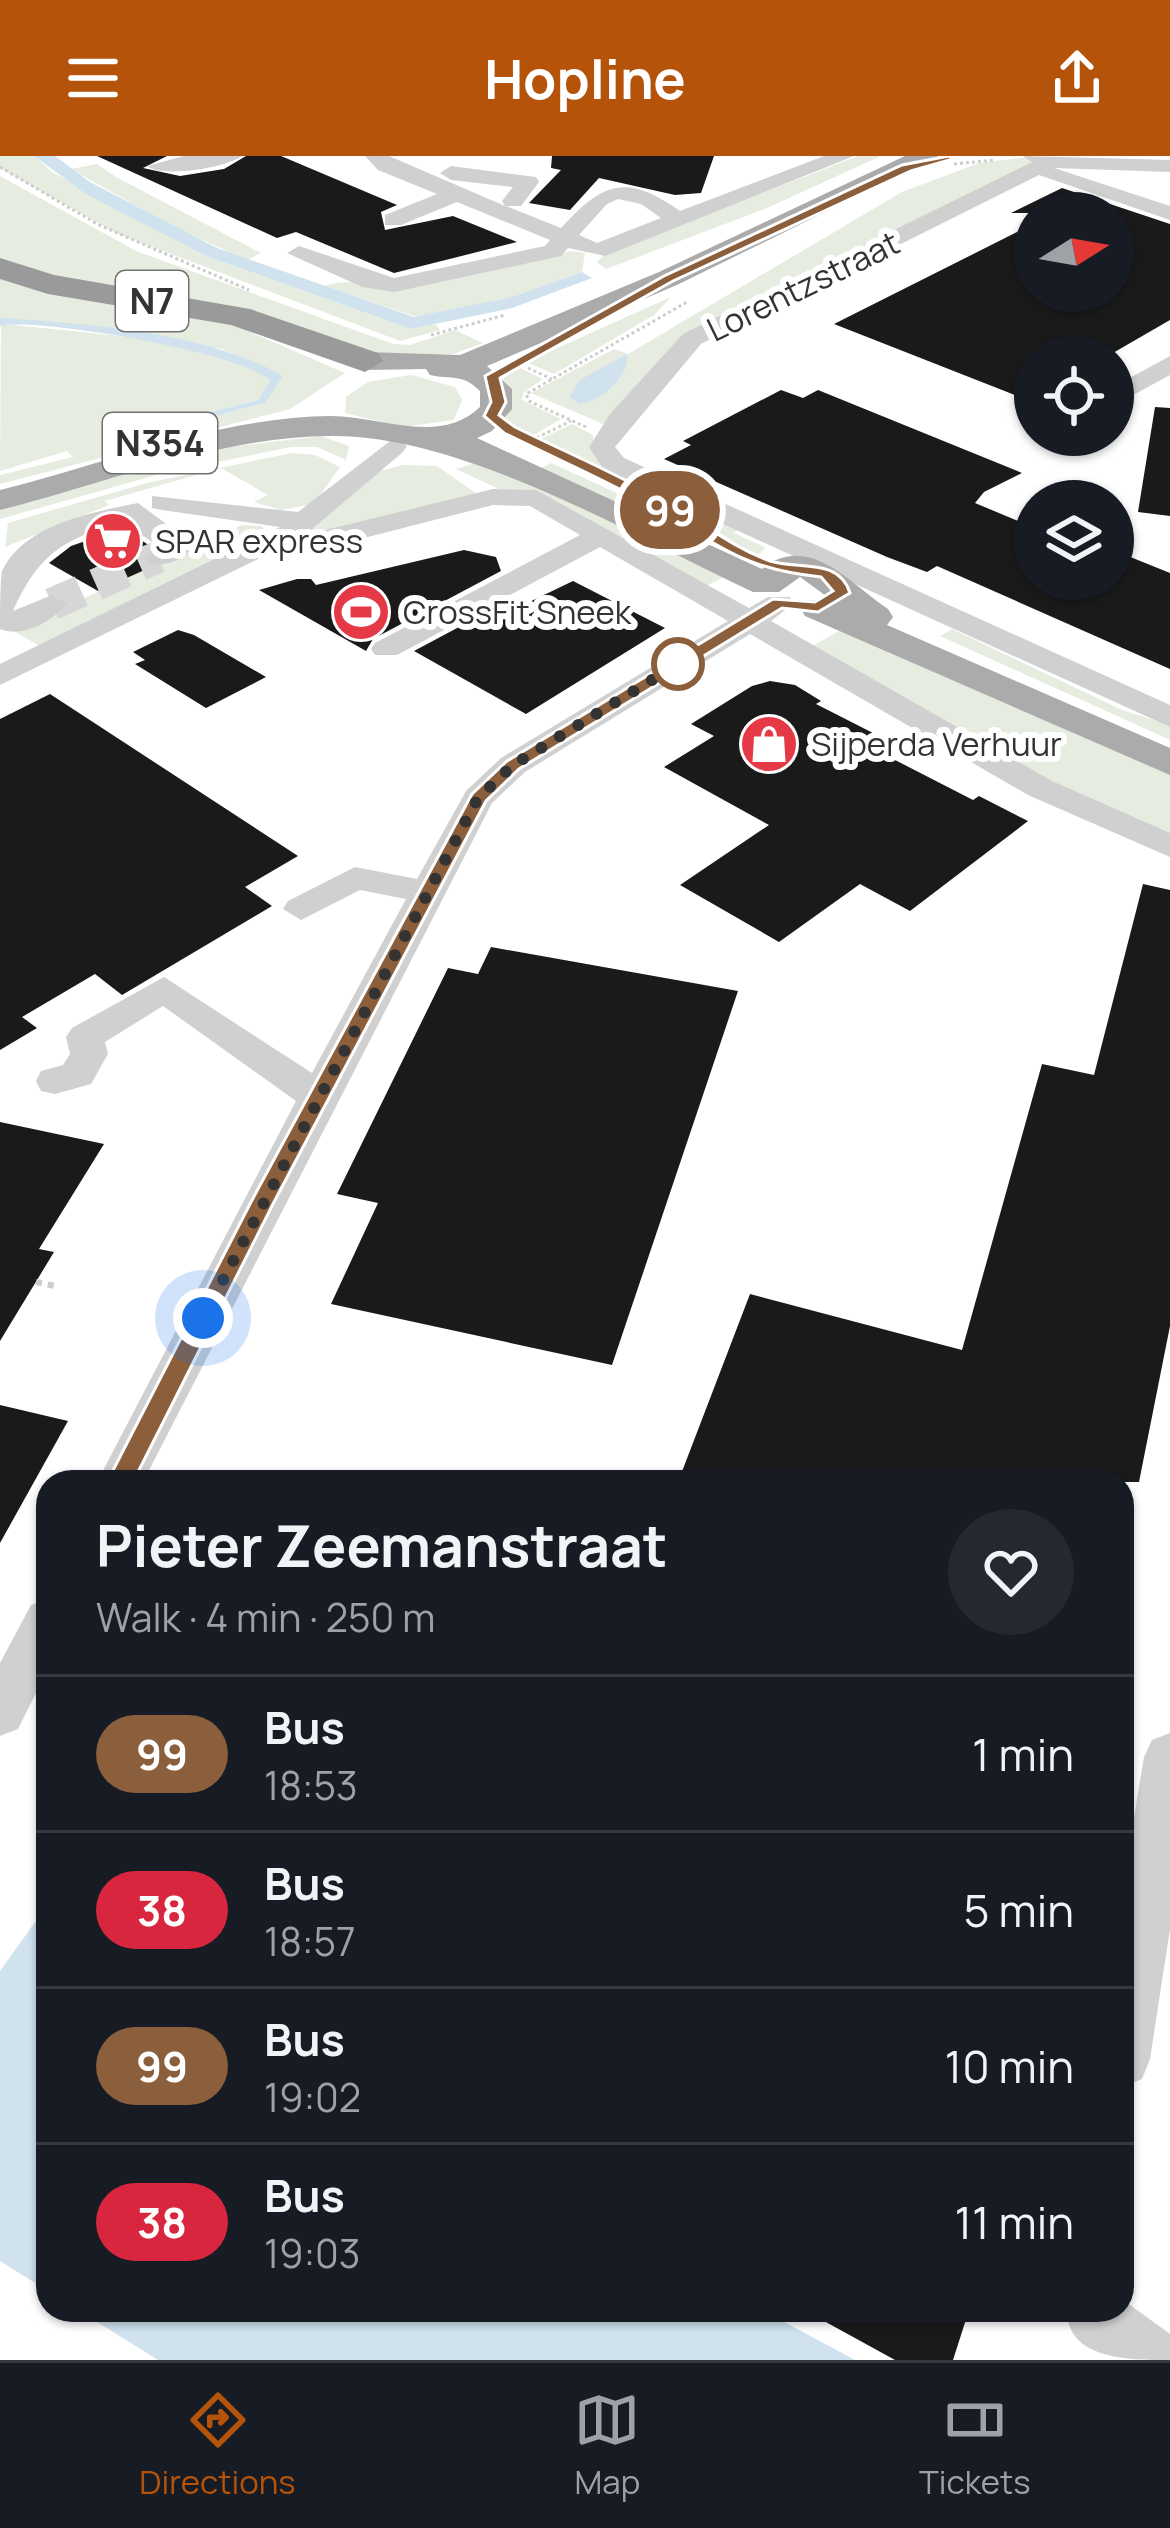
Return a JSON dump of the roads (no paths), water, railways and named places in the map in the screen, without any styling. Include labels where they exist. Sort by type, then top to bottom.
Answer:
[{"type":"highway","name":"N7","points":[[0,268],[47,284],[219,312],[303,339],[322,356],[342,401]]},
{"type":"main road","points":[[440,358],[550,326],[669,278],[916,162],[949,156]]},
{"type":"main road","points":[[440,358],[477,385],[483,396],[477,418],[488,407],[493,376],[669,278]]},
{"type":"main road","name":"N354","points":[[0,500],[166,454],[261,434],[342,401],[404,365],[440,358]]},
{"type":"main road","name":"N354","points":[[342,401],[398,442],[465,445],[770,594],[830,600],[963,670],[1170,763]]},
{"type":"main road","name":"N354","points":[[0,488],[342,401]]},
{"type":"main road","name":"N354","points":[[398,442],[488,407],[599,467],[733,551],[770,594]]},
{"type":"street","points":[[158,166],[230,156]]},
{"type":"street","points":[[376,156],[513,201],[566,240]]},
{"type":"street","points":[[449,181],[597,251],[836,157]]},
{"type":"street","points":[[1047,160],[1170,213]]},
{"type":"street","name":"Lorentzstraat","points":[[599,467],[606,436],[692,339],[1047,160],[1170,166]]},
{"type":"street","points":[[393,220],[449,181]]},
{"type":"street","points":[[299,253],[383,285],[454,282],[566,240],[599,199],[616,193],[648,199],[680,221]]},
{"type":"street","points":[[1134,385],[1170,364]]},
{"type":"street","points":[[338,495],[342,401]]},
{"type":"street","points":[[311,532],[338,495],[398,442]]},
{"type":"street","points":[[599,467],[1170,717]]},
{"type":"street","points":[[0,640],[13,670],[311,532],[513,494],[536,498],[602,536],[770,594],[1040,788],[1170,846]]},
{"type":"street","points":[[52,604],[15,625],[0,612],[8,577],[26,554],[111,515],[142,509],[311,532]]},
{"type":"street","points":[[142,509],[179,547],[158,557]]},
{"type":"street","points":[[386,649],[602,536]]},
{"type":"street","points":[[126,1470],[478,798],[513,765],[770,594]]},
{"type":"street","points":[[301,909],[355,878],[427,892]]},
{"type":"street","points":[[55,1081],[77,1075],[89,1054],[85,1037],[164,988],[318,1096]]},
{"type":"street","points":[[0,1713],[36,1643]]},
{"type":"street","points":[[1134,1984],[1170,1757]]},
{"type":"street","points":[[1101,2322],[1154,2360]]},
{"type":"water","points":[[34,156],[55,156],[90,182],[217,248],[414,317],[512,297],[582,272],[592,278],[512,308],[411,329],[206,256],[86,194]]},
{"type":"water","points":[[0,318],[182,339],[283,376],[265,403],[111,443],[106,438],[258,400],[270,381],[252,370],[182,348],[52,327],[0,326]]},
{"type":"water","points":[[627,354],[624,371],[606,392],[580,404],[569,397],[580,380]]},
{"type":"water","points":[[36,1921],[36,2284],[0,2261],[0,1971]]},
{"type":"water","points":[[97,2322],[784,2322],[855,2360],[158,2360]]},
{"type":"tunnel","points":[[52,604],[158,557]]},
{"type":"place","name":"SPAR express","points":[[113,541]]},
{"type":"place","name":"CrossFit Sneek","points":[[361,612]]},
{"type":"place","name":"Sijperda Verhuur","points":[[769,744]]}]
